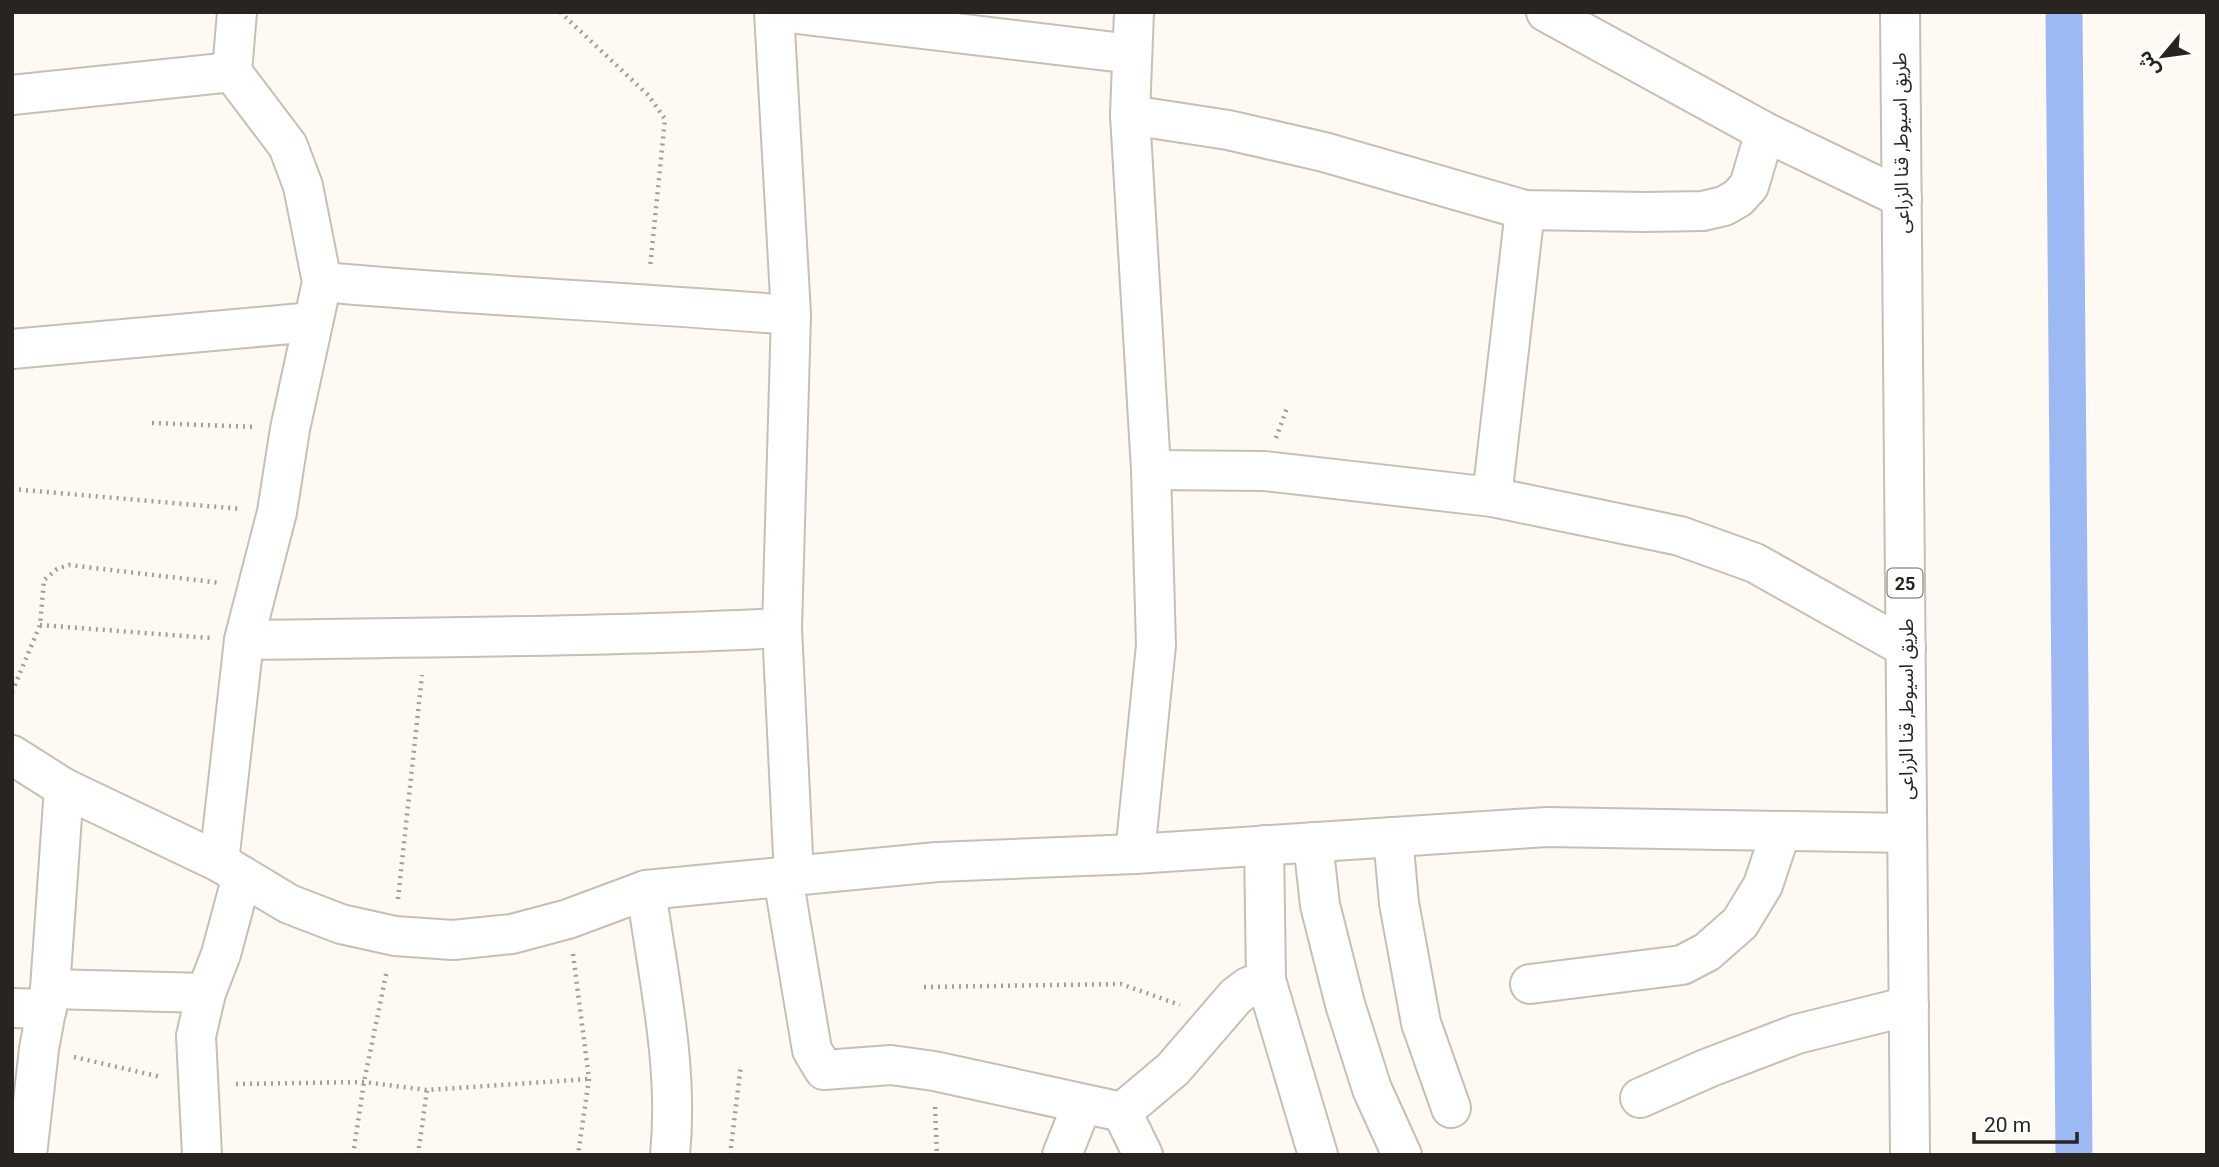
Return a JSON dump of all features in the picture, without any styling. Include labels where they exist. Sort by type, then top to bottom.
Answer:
[{"type":"main road","points":[[202,1155],[196,1036],[205,993],[221,954],[230,869],[244,640],[276,512],[290,429],[321,282],[303,186],[288,146],[232,72],[237,12]]},
{"type":"main road","points":[[774,12],[790,315],[782,628],[788,876],[813,1050],[820,1066],[829,1070],[891,1065],[934,1071],[1122,1112]]},
{"type":"main road","points":[[780,12],[1132,54]]},
{"type":"main road","points":[[1134,12],[1130,115],[1151,470],[1157,645],[1135,854]]},
{"type":"main road","points":[[1546,12],[1765,132],[1902,198]]},
{"type":"main road","name":"طريق اسيوط, قنا الزراعى","points":[[1900,12],[1910,1155]]},
{"type":"main road","points":[[12,95],[232,72]]},
{"type":"main road","points":[[1130,115],[1228,130],[1324,152],[1525,210],[1703,211],[1724,206],[1738,198],[1749,186],[1765,132]]},
{"type":"main road","points":[[1492,497],[1525,210]]},
{"type":"main road","points":[[321,282],[790,315]]},
{"type":"main road","points":[[12,349],[313,322]]},
{"type":"main road","points":[[1151,470],[1264,471],[1492,497],[1680,536],[1755,563],[1906,648]]},
{"type":"main road","points":[[244,640],[552,634],[639,635],[782,628]]},
{"type":"main road","points":[[12,755],[64,788],[230,869],[289,905],[341,924],[394,936],[465,939],[512,934],[568,919],[646,890],[937,862],[1135,854],[1547,827],[1907,833]]},
{"type":"main road","points":[[27,1155],[39,1049],[37,1002],[64,788]]},
{"type":"main road","points":[[1530,984],[1682,965],[1707,953],[1740,922],[1763,885],[1781,831]]},
{"type":"main road","points":[[1393,837],[1399,902],[1421,1023],[1451,1108]]},
{"type":"main road","points":[[1313,842],[1320,905],[1345,1004],[1372,1089],[1402,1155]]},
{"type":"main road","points":[[1264,845],[1266,980],[1318,1155]]},
{"type":"main road","points":[[646,890],[667,1027],[673,1128],[670,1155]]},
{"type":"main road","points":[[1122,1112],[1173,1069],[1236,996],[1248,987],[1266,980]]},
{"type":"main road","points":[[37,1002],[205,993]]},
{"type":"main road","points":[[1640,1098],[1708,1068],[1797,1034],[1909,1006]]},
{"type":"main road","points":[[1062,1155],[1082,1105]]},
{"type":"main road","points":[[1122,1112],[1143,1155]]},
{"type":"path","points":[[560,12],[648,95],[665,120],[646,303]]},
{"type":"path","points":[[152,423],[290,429]]},
{"type":"path","points":[[12,489],[276,512]]},
{"type":"path","points":[[12,692],[40,625],[44,580],[57,569],[69,565],[258,587]]},
{"type":"path","points":[[40,625],[244,640]]},
{"type":"path","points":[[354,1155],[364,1082],[394,936],[427,637]]},
{"type":"path","points":[[568,919],[589,1079],[578,1155]]},
{"type":"path","points":[[924,987],[1121,984],[1218,1018]]},
{"type":"path","points":[[39,1049],[197,1085],[364,1082],[427,1090],[589,1079]]},
{"type":"path","points":[[730,1155],[741,1065]]},
{"type":"path","points":[[934,1071],[937,1155]]},
{"type":"path","points":[[418,1155],[427,1090]]},
{"type":"waterway","points":[[2064,12],[2074,1155]]}]
